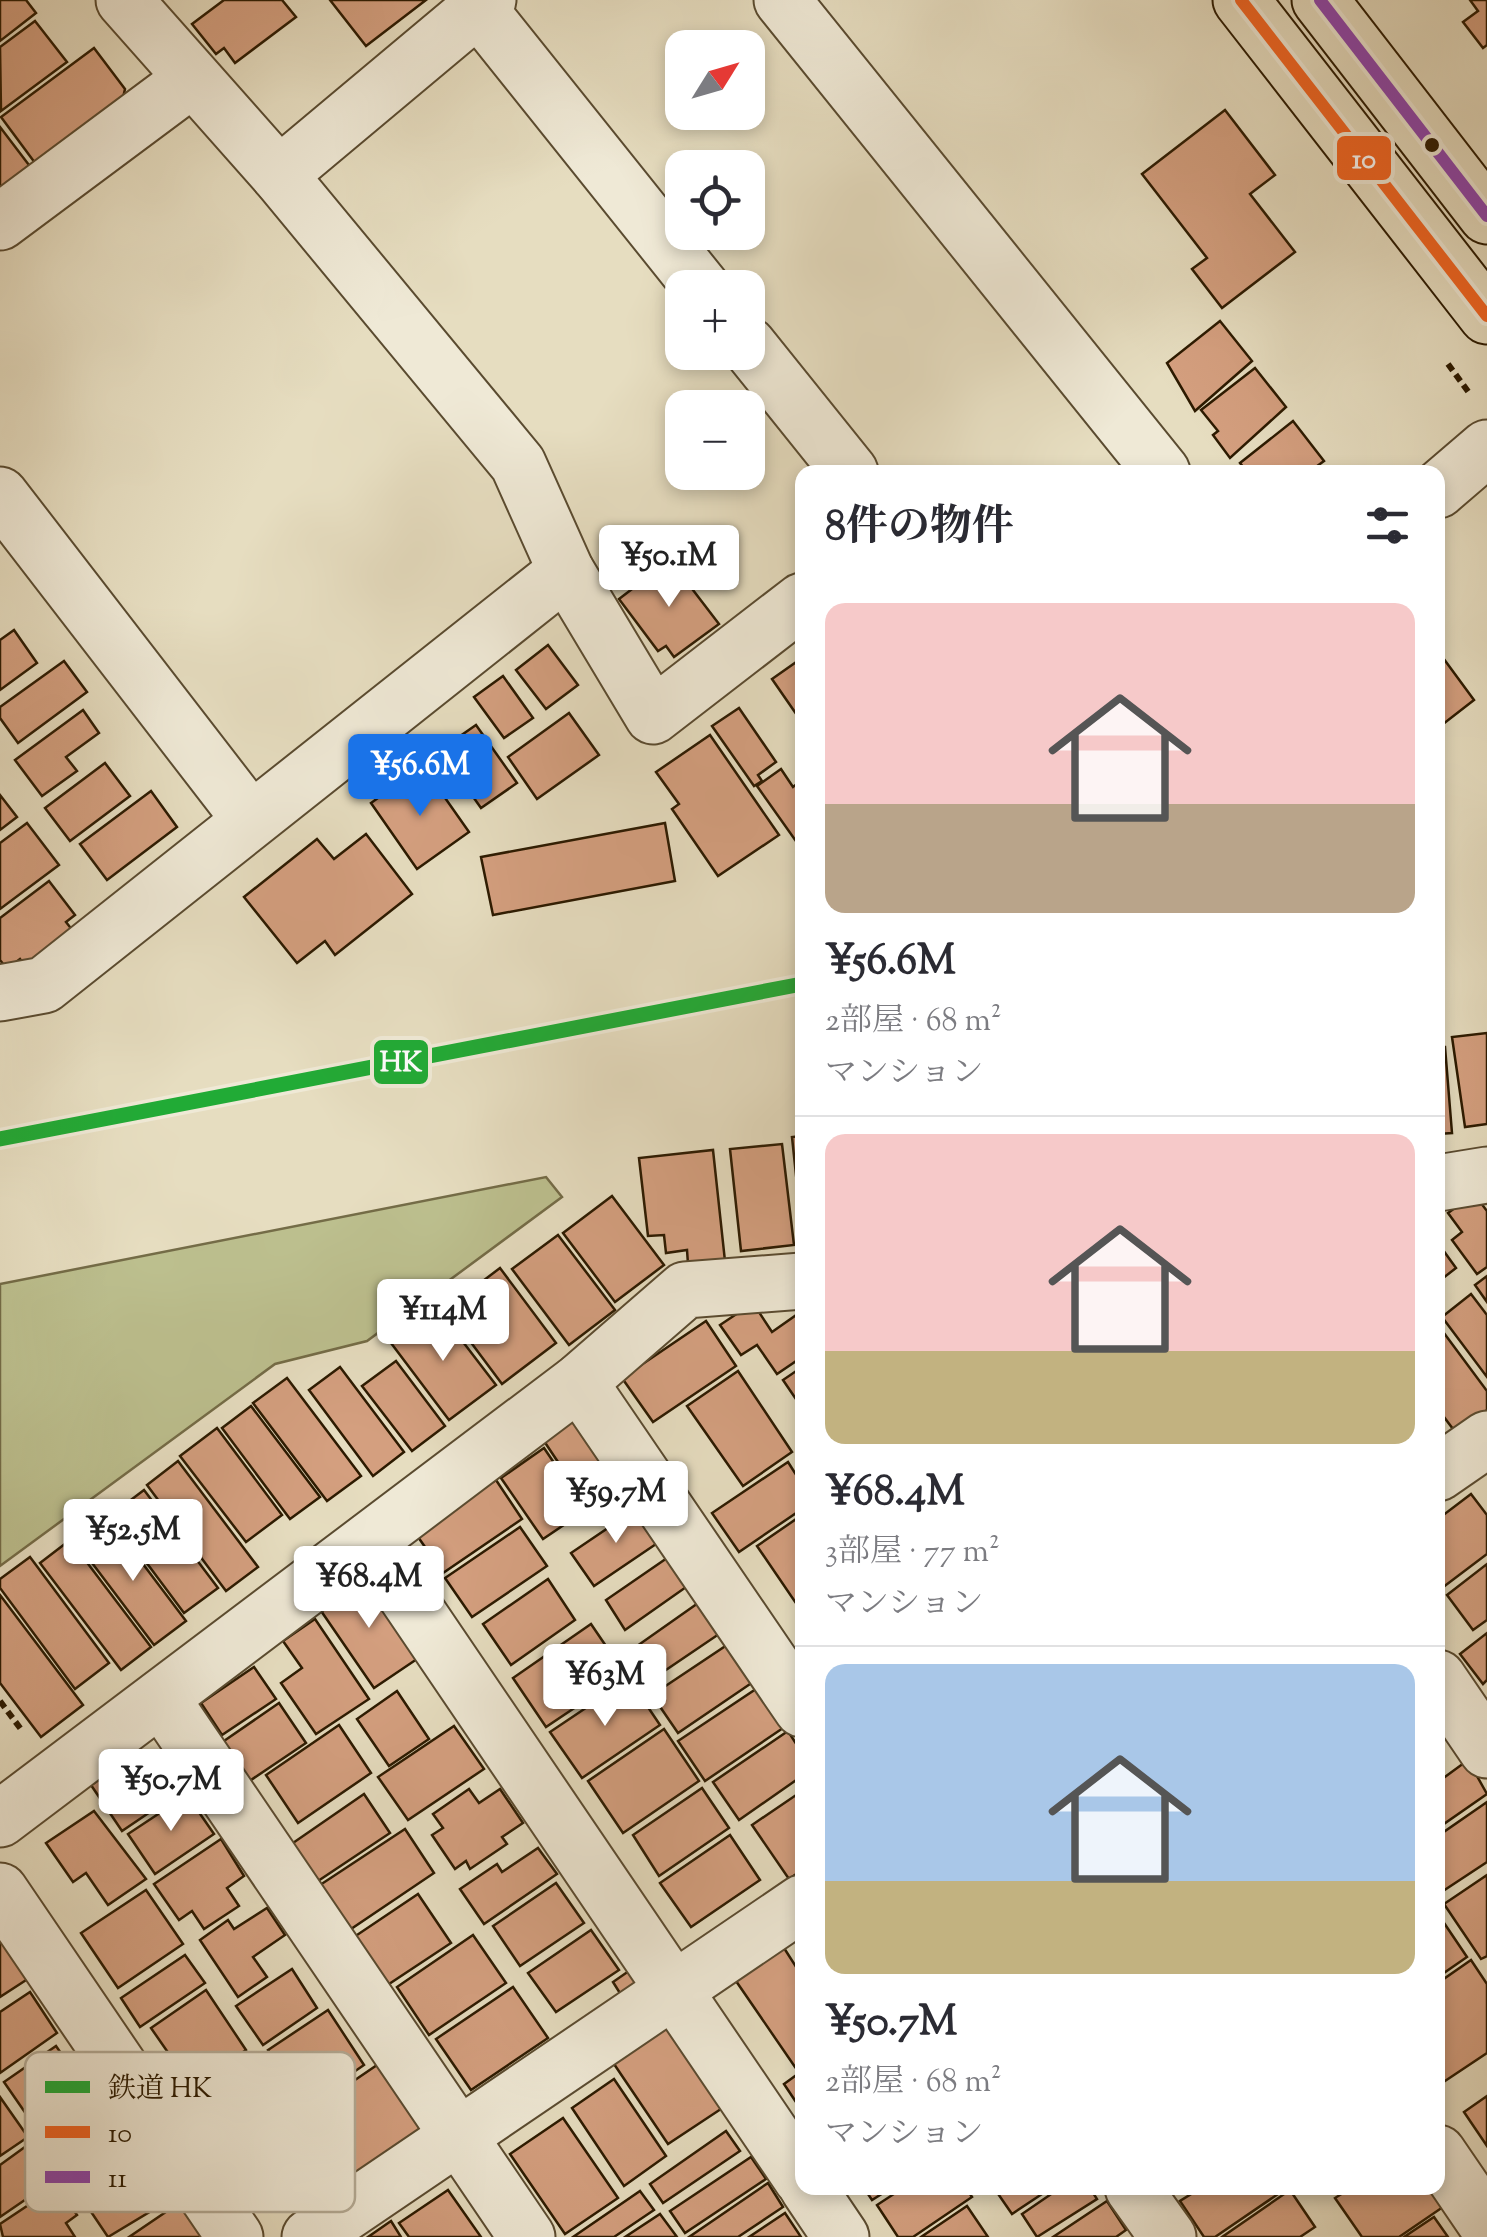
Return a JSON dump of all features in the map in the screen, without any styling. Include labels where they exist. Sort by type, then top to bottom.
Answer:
[{"type":"main road","points":[[1241,0],[1487,316]]},
{"type":"main road","points":[[1320,0],[1487,216]]},
{"type":"street","points":[[124,0],[278,174],[518,464],[566,571],[652,716],[795,606]]},
{"type":"street","points":[[782,0],[1156,465]]},
{"type":"street","points":[[278,174],[483,4],[688,270]]},
{"type":"street","points":[[0,222],[192,78]]},
{"type":"street","points":[[765,366],[844,465]]},
{"type":"street","points":[[1445,484],[1487,448]]},
{"type":"street","points":[[0,494],[250,819]]},
{"type":"street","points":[[0,993],[44,986],[566,571]]},
{"type":"street","points":[[1445,1182],[1487,1174]]},
{"type":"street","points":[[0,1819],[579,1382],[686,1290],[795,1281]]},
{"type":"street","points":[[579,1382],[795,1700]]},
{"type":"street","points":[[1445,1468],[1487,1440]]},
{"type":"street","points":[[369,1541],[795,2168]]},
{"type":"street","points":[[1445,1688],[1487,1750]]},
{"type":"street","points":[[161,1698],[526,2237]]},
{"type":"street","points":[[0,1891],[109,2052]]},
{"type":"street","points":[[355,2206],[795,1908]]},
{"type":"street","points":[[1445,2163],[1487,2225]]},
{"type":"street","points":[[813,2195],[841,2237]]},
{"type":"street","points":[[1138,2195],[1168,2237]]},
{"type":"street","points":[[218,2212],[235,2237]]},
{"type":"street","points":[[310,2237],[346,2212]]},
{"type":"green space","points":[[546,1177],[562,1197],[367,1341],[275,1364],[0,1566],[0,1284]]},
{"type":"building","points":[[0,0],[26,0],[36,13],[0,41]]},
{"type":"building","points":[[224,0],[282,0],[296,17],[235,63],[224,48],[216,54],[192,24]]},
{"type":"building","points":[[330,0],[426,0],[366,46]]},
{"type":"building","points":[[1470,0],[1487,0],[1487,45],[1483,48],[1463,22],[1478,11]]},
{"type":"building","points":[[35,21],[67,62],[1,111],[0,47]]},
{"type":"building","points":[[94,48],[125,89],[120,111],[41,171],[1,117]]},
{"type":"building","points":[[1225,110],[1275,175],[1250,194],[1295,252],[1222,308],[1192,269],[1207,258],[1142,174]]},
{"type":"building","points":[[0,127],[32,169],[0,193]]},
{"type":"building","points":[[1220,321],[1252,361],[1195,411],[1167,363]]},
{"type":"building","points":[[1255,368],[1286,407],[1230,458],[1213,435],[1218,431],[1201,410]]},
{"type":"building","points":[[1293,421],[1324,461],[1319,465],[1240,463]]},
{"type":"building","points":[[670,560],[719,624],[674,657],[666,646],[658,651],[619,599]]},
{"type":"building","points":[[14,630],[37,663],[0,690],[0,640]]},
{"type":"building","points":[[548,645],[578,685],[546,709],[516,670]]},
{"type":"building","points":[[64,661],[87,692],[18,743],[0,718],[0,707]]},
{"type":"building","points":[[1445,661],[1474,700],[1445,723]]},
{"type":"building","points":[[795,663],[795,712],[772,679]]},
{"type":"building","points":[[503,676],[533,718],[504,738],[474,697]]},
{"type":"building","points":[[739,708],[776,762],[758,775],[762,781],[754,786],[712,726]]},
{"type":"building","points":[[83,710],[99,733],[66,757],[77,771],[42,796],[15,760]]},
{"type":"building","points":[[569,713],[599,755],[537,799],[508,757]]},
{"type":"building","points":[[476,725],[517,783],[481,808],[440,750]]},
{"type":"building","points":[[710,735],[779,835],[718,876],[672,809],[679,804],[656,772]]},
{"type":"building","points":[[105,763],[130,796],[70,841],[45,808]]},
{"type":"building","points":[[781,769],[795,785],[795,840],[757,786]]},
{"type":"building","points":[[429,775],[469,832],[417,869],[371,803],[407,777],[414,787]]},
{"type":"building","points":[[151,791],[177,827],[107,880],[80,844]]},
{"type":"building","points":[[0,795],[17,817],[0,830]]},
{"type":"building","points":[[27,823],[59,865],[0,909],[0,843]]},
{"type":"building","points":[[665,823],[675,881],[493,915],[481,857]]},
{"type":"building","points":[[366,834],[412,894],[335,955],[325,941],[297,963],[244,897],[317,839],[334,859]]},
{"type":"building","points":[[49,881],[75,915],[66,922],[73,931],[26,967],[20,959],[7,969],[0,960],[0,918]]},
{"type":"building","points":[[1487,1033],[1487,1124],[1465,1127],[1452,1037]]},
{"type":"building","points":[[1445,1047],[1452,1133],[1445,1134]]},
{"type":"building","points":[[782,1144],[794,1245],[741,1251],[730,1149]]},
{"type":"building","points":[[713,1150],[725,1261],[688,1264],[687,1250],[666,1253],[664,1235],[648,1236],[639,1158]]},
{"type":"building","points":[[1474,1194],[1487,1211],[1487,1267],[1477,1274],[1452,1240],[1462,1232],[1448,1213]]},
{"type":"building","points":[[612,1196],[664,1265],[615,1302],[563,1233]]},
{"type":"building","points":[[558,1235],[615,1310],[569,1345],[512,1269]]},
{"type":"building","points":[[1445,1253],[1456,1268],[1445,1277]]},
{"type":"building","points":[[500,1268],[556,1343],[502,1384],[446,1309]]},
{"type":"building","points":[[1487,1276],[1487,1302],[1475,1285]]},
{"type":"building","points":[[1471,1294],[1487,1315],[1487,1377],[1445,1321],[1445,1315]]},
{"type":"building","points":[[753,1303],[772,1332],[795,1316],[795,1362],[777,1374],[757,1345],[741,1355],[720,1325]]},
{"type":"building","points":[[437,1308],[496,1385],[449,1420],[391,1343]]},
{"type":"building","points":[[706,1321],[736,1366],[653,1422],[622,1378]]},
{"type":"building","points":[[1445,1334],[1487,1391],[1487,1410],[1456,1433],[1445,1418]]},
{"type":"building","points":[[396,1361],[445,1426],[412,1451],[362,1386]]},
{"type":"building","points":[[340,1367],[404,1452],[373,1476],[309,1390]]},
{"type":"building","points":[[738,1371],[792,1452],[743,1486],[687,1406]]},
{"type":"building","points":[[795,1372],[795,1398],[783,1380]]},
{"type":"building","points":[[287,1378],[361,1476],[327,1501],[253,1403]]},
{"type":"building","points":[[251,1406],[320,1497],[290,1519],[222,1428]]},
{"type":"building","points":[[575,1415],[620,1481],[586,1504],[542,1438]]},
{"type":"building","points":[[217,1428],[282,1515],[246,1542],[180,1456]]},
{"type":"building","points":[[544,1448],[586,1510],[543,1539],[501,1478]]},
{"type":"building","points":[[178,1461],[258,1567],[226,1591],[147,1485]]},
{"type":"building","points":[[788,1462],[795,1473],[795,1514],[739,1552],[712,1513]]},
{"type":"building","points":[[496,1480],[522,1519],[443,1573],[416,1534]]},
{"type":"building","points":[[144,1490],[218,1588],[184,1613],[111,1515]]},
{"type":"building","points":[[1471,1494],[1487,1515],[1487,1554],[1445,1586],[1445,1514]]},
{"type":"building","points":[[639,1507],[662,1540],[594,1586],[571,1553]]},
{"type":"building","points":[[795,1520],[795,1602],[757,1546]]},
{"type":"building","points":[[112,1523],[186,1621],[154,1645],[80,1547]]},
{"type":"building","points":[[520,1527],[547,1566],[472,1617],[445,1578]]},
{"type":"building","points":[[70,1540],[151,1647],[121,1670],[40,1563]]},
{"type":"building","points":[[670,1556],[689,1585],[625,1630],[606,1600]]},
{"type":"building","points":[[30,1557],[109,1663],[75,1689],[0,1588],[0,1579]]},
{"type":"building","points":[[1487,1564],[1487,1620],[1473,1630],[1447,1595]]},
{"type":"building","points":[[363,1575],[420,1657],[374,1688],[317,1605]]},
{"type":"building","points":[[548,1579],[575,1620],[511,1665],[483,1624]]},
{"type":"building","points":[[0,1595],[83,1705],[41,1737],[0,1683]]},
{"type":"building","points":[[701,1601],[722,1632],[657,1676],[637,1646]]},
{"type":"building","points":[[315,1619],[369,1699],[316,1734],[281,1683],[302,1668],[283,1641]]},
{"type":"building","points":[[591,1624],[625,1674],[546,1727],[513,1678]]},
{"type":"building","points":[[1487,1633],[1487,1680],[1483,1684],[1460,1654]]},
{"type":"building","points":[[730,1643],[756,1680],[678,1733],[652,1695]]},
{"type":"building","points":[[254,1667],[276,1699],[222,1735],[201,1703]]},
{"type":"building","points":[[629,1679],[660,1725],[582,1778],[550,1732]]},
{"type":"building","points":[[762,1685],[789,1724],[705,1781],[678,1741]]},
{"type":"building","points":[[397,1691],[429,1739],[389,1766],[357,1719]]},
{"type":"building","points":[[279,1703],[306,1743],[248,1782],[221,1743]]},
{"type":"building","points":[[339,1725],[371,1773],[298,1823],[266,1775]]},
{"type":"building","points":[[454,1726],[484,1769],[408,1820],[378,1777]]},
{"type":"building","points":[[664,1729],[699,1781],[623,1833],[588,1781]]},
{"type":"building","points":[[788,1731],[795,1742],[795,1781],[739,1820],[713,1782]]},
{"type":"building","points":[[164,1754],[187,1787],[122,1831],[91,1785],[136,1755],[143,1767]]},
{"type":"building","points":[[1468,1760],[1487,1794],[1445,1823],[1445,1777]]},
{"type":"building","points":[[702,1788],[729,1828],[659,1876],[633,1835]]},
{"type":"building","points":[[469,1789],[479,1803],[500,1789],[523,1823],[502,1837],[507,1844],[470,1869],[466,1861],[455,1869],[432,1835],[443,1828],[433,1814]]},
{"type":"building","points":[[364,1794],[390,1833],[315,1883],[290,1845]]},
{"type":"building","points":[[187,1795],[214,1834],[155,1874],[128,1834]]},
{"type":"building","points":[[795,1796],[795,1875],[789,1879],[752,1825]]},
{"type":"building","points":[[1487,1802],[1487,1862],[1445,1890],[1445,1831]]},
{"type":"building","points":[[94,1811],[146,1879],[108,1905],[86,1873],[73,1882],[46,1843]]},
{"type":"building","points":[[405,1829],[434,1873],[351,1929],[320,1885]]},
{"type":"building","points":[[730,1835],[760,1880],[691,1927],[660,1883]]},
{"type":"building","points":[[221,1839],[244,1876],[227,1888],[239,1906],[204,1929],[192,1911],[179,1920],[154,1884]]},
{"type":"building","points":[[538,1848],[557,1874],[484,1924],[460,1889],[497,1864],[502,1872]]},
{"type":"building","points":[[1487,1875],[1487,1956],[1481,1959],[1445,1903]]},
{"type":"building","points":[[556,1883],[584,1923],[520,1966],[493,1926]]},
{"type":"building","points":[[146,1890],[183,1944],[118,1988],[81,1933]]},
{"type":"building","points":[[418,1894],[451,1943],[386,1986],[354,1937]]},
{"type":"building","points":[[267,1908],[285,1935],[253,1957],[267,1977],[238,1997],[200,1940],[228,1920],[234,1929]]},
{"type":"building","points":[[0,1917],[37,1973],[0,1997]]},
{"type":"building","points":[[1445,1924],[1467,1957],[1445,1972]]},
{"type":"building","points":[[591,1930],[619,1970],[556,2012],[528,1973]]},
{"type":"building","points":[[473,1935],[506,1983],[429,2035],[397,1987]]},
{"type":"building","points":[[784,1948],[795,1965],[795,2067],[736,1981]]},
{"type":"building","points":[[185,1955],[205,1983],[140,2027],[121,1998]]},
{"type":"building","points":[[1471,1960],[1487,1984],[1487,2053],[1445,2081],[1445,1978]]},
{"type":"building","points":[[639,1964],[650,1980],[623,1998],[613,1982]]},
{"type":"building","points":[[292,1969],[317,2008],[263,2045],[236,2006]]},
{"type":"building","points":[[513,1987],[548,2038],[471,2090],[436,2039]]},
{"type":"building","points":[[206,1990],[246,2050],[168,2052],[151,2028]]},
{"type":"building","points":[[30,1992],[57,2033],[0,2073],[0,2012]]},
{"type":"building","points":[[328,2010],[364,2065],[355,2071],[355,2052],[268,2050]]},
{"type":"building","points":[[669,2022],[727,2105],[668,2144],[612,2061]]},
{"type":"building","points":[[380,2063],[425,2127],[355,2174],[355,2080]]},
{"type":"building","points":[[25,2067],[25,2112],[4,2082]]},
{"type":"building","points":[[795,2076],[795,2100],[784,2084]]},
{"type":"building","points":[[614,2079],[666,2156],[624,2186],[572,2108]]},
{"type":"building","points":[[1487,2096],[1487,2146],[1464,2112]]},
{"type":"building","points":[[0,2097],[25,2133],[25,2139],[0,2156]]},
{"type":"building","points":[[563,2118],[618,2198],[565,2234],[510,2154]]},
{"type":"building","points":[[726,2131],[740,2151],[663,2203],[650,2184]]},
{"type":"building","points":[[25,2147],[25,2200],[0,2217],[0,2165]]},
{"type":"building","points":[[751,2157],[766,2179],[685,2233],[670,2211]]},
{"type":"building","points":[[768,2183],[783,2207],[738,2237],[689,2237]]},
{"type":"building","points":[[448,2190],[481,2237],[409,2237],[399,2223]]},
{"type":"building","points":[[640,2191],[654,2210],[614,2237],[573,2237]]},
{"type":"building","points":[[892,2195],[972,2197],[913,2237],[898,2237],[877,2205]]},
{"type":"building","points":[[999,2195],[1040,2195],[1012,2214]]},
{"type":"building","points":[[1050,2195],[1094,2195],[1097,2199],[1037,2237],[1022,2214]]},
{"type":"building","points":[[1190,2195],[1277,2195],[1215,2237],[1204,2237],[1180,2201]]},
{"type":"building","points":[[1283,2195],[1293,2195],[1315,2227],[1300,2237],[1222,2237]]},
{"type":"building","points":[[1435,2195],[1443,2207],[1399,2237],[1362,2237],[1335,2198]]},
{"type":"building","points":[[1107,2201],[1126,2230],[1116,2237],[1053,2237]]},
{"type":"building","points":[[967,2206],[988,2237],[921,2237]]},
{"type":"building","points":[[25,2207],[25,2212],[77,2215],[66,2223],[75,2237],[3,2237],[0,2224]]},
{"type":"building","points":[[91,2212],[149,2212],[108,2237]]},
{"type":"building","points":[[166,2212],[190,2212],[207,2237],[129,2237]]},
{"type":"building","points":[[785,2213],[801,2237],[749,2237]]},
{"type":"building","points":[[660,2214],[677,2237],[625,2237]]},
{"type":"building","points":[[1434,2217],[1448,2237],[1404,2237]]},
{"type":"building","points":[[391,2221],[401,2237],[368,2237]]},
{"type":"rail line","name":"HK","points":[[0,1139],[795,985]]},
{"type":"transit line","name":"10","points":[[1241,0],[1487,316]]},
{"type":"transit line","name":"11","points":[[1320,0],[1487,216]]}]
